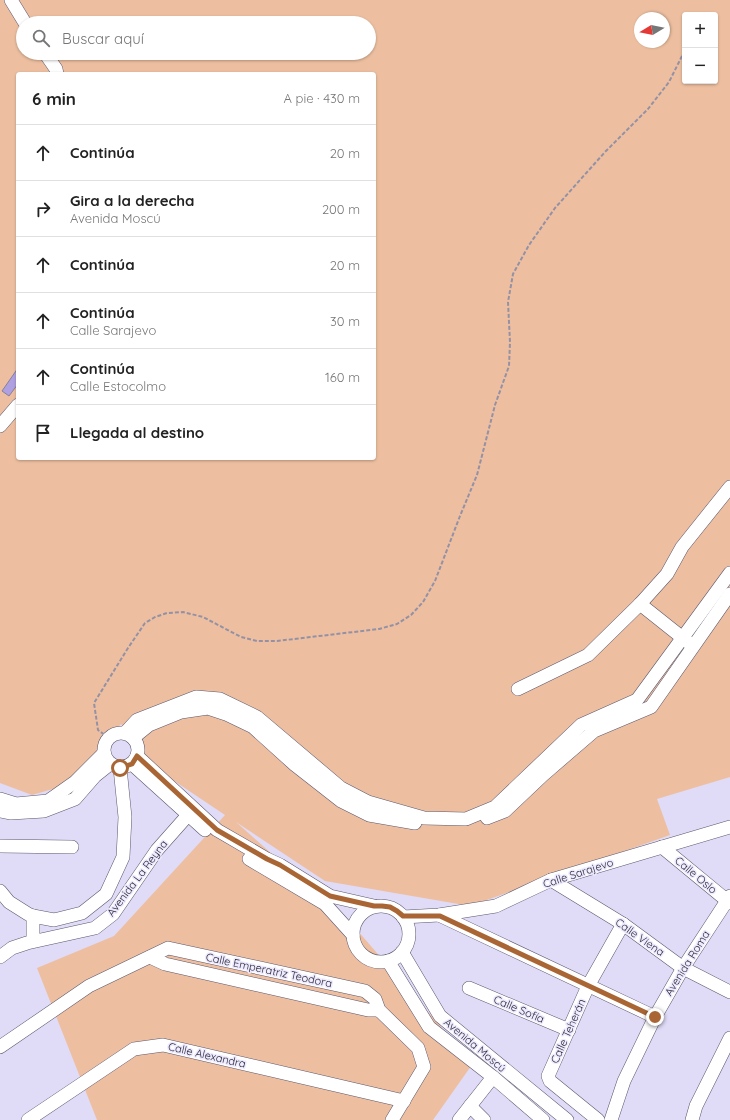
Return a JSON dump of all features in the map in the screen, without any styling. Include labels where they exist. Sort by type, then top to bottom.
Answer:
[{"type":"street","points":[[11,0],[21,16]]},
{"type":"street","points":[[50,60],[57,72]]},
{"type":"street","points":[[0,426],[16,407]]},
{"type":"street","points":[[518,689],[588,655],[640,604],[667,574],[682,547],[730,486]]},
{"type":"street","points":[[129,736],[149,725],[181,712],[208,708],[226,714],[269,734],[295,765],[345,796],[369,815],[432,826],[475,823],[505,811],[532,778],[581,725],[637,700],[730,573]]},
{"type":"street","points":[[532,778],[594,731],[651,707],[730,594]]},
{"type":"street","points":[[640,604],[694,646]]},
{"type":"street","points":[[0,811],[11,813],[44,811],[75,799],[95,776],[121,761],[138,750],[137,744],[129,736],[116,734],[109,738],[104,748],[121,761],[188,815],[215,839],[265,863]]},
{"type":"street","points":[[0,799],[16,804],[48,801],[76,782],[121,761]]},
{"type":"street","points":[[121,761],[265,863],[327,900],[353,935]]},
{"type":"street","name":"Avenida La Reyna","points":[[0,891],[5,905],[33,916],[54,920],[82,913],[106,894],[123,857],[125,817],[121,761]]},
{"type":"street","name":"Avenida La Reyna","points":[[0,957],[12,948],[95,928],[113,914],[157,850],[188,815]]},
{"type":"street","name":"Calle Sarajevo","points":[[403,916],[440,916],[496,906],[551,880],[730,827]]},
{"type":"street","points":[[0,846],[72,847]]},
{"type":"street","name":"Calle Oslo","points":[[662,847],[729,900]]},
{"type":"street","name":"Calle Viena","points":[[551,880],[623,924],[683,968],[730,992]]},
{"type":"street","points":[[108,888],[125,897]]},
{"type":"street","points":[[327,900],[390,907],[403,916],[407,925],[407,944],[396,958],[388,961],[379,962],[370,960],[357,950],[353,941],[354,924],[359,916],[374,906]]},
{"type":"street","name":"Avenida Roma","points":[[611,1120],[624,1081],[655,1017],[683,968],[729,900]]},
{"type":"street","points":[[33,916],[33,942]]},
{"type":"street","points":[[440,916],[655,1017]]},
{"type":"street","name":"Calle Teherán","points":[[598,1120],[550,1081],[548,1076],[588,986],[623,924]]},
{"type":"street","name":"Avenida Moscú","points":[[402,952],[440,1016],[567,1120]]},
{"type":"street","name":"Calle Emperatriz Teodora","points":[[0,1047],[90,986],[150,957],[173,966],[368,1010],[379,1010],[418,1048],[424,1067],[404,1101]]},
{"type":"street","name":"Avenida Moscú","points":[[388,961],[429,1027],[493,1077],[543,1120]]},
{"type":"street","name":"Calle Sofía","points":[[469,988],[569,1030]]},
{"type":"street","points":[[692,1120],[696,1106],[730,1038]]},
{"type":"street","name":"Calle Alexandra","points":[[28,1120],[134,1048],[162,1045],[404,1101]]},
{"type":"street","points":[[459,1120],[493,1077]]},
{"type":"street","points":[[392,1120],[404,1101]]},
{"type":"street","points":[[470,1106],[484,1120]]},
{"type":"path","points":[[109,738],[98,730],[94,703],[145,623],[155,617],[167,613],[184,612],[203,617],[241,638],[257,641],[277,641],[379,629],[397,624],[411,615],[423,602],[435,581],[477,475],[495,405],[509,366],[510,342],[508,302],[513,274],[529,245],[555,208],[605,152],[648,109],[669,82],[682,56]]},
{"type":"shaded area","points":[[0,0],[730,0],[730,777],[657,799],[670,835],[470,906],[325,881],[236,822],[357,930],[448,1035],[476,1059],[433,1120],[97,1120],[37,968],[114,936],[225,815],[146,762],[121,724],[74,783],[32,795],[0,783]]},
{"type":"building","points":[[16,371],[16,387],[9,396],[2,391]]},
{"type":"route","points":[[120,768],[124,768],[132,764],[137,756],[217,830],[280,865],[330,896],[374,906],[390,907],[403,916],[440,916],[655,1017]]}]
